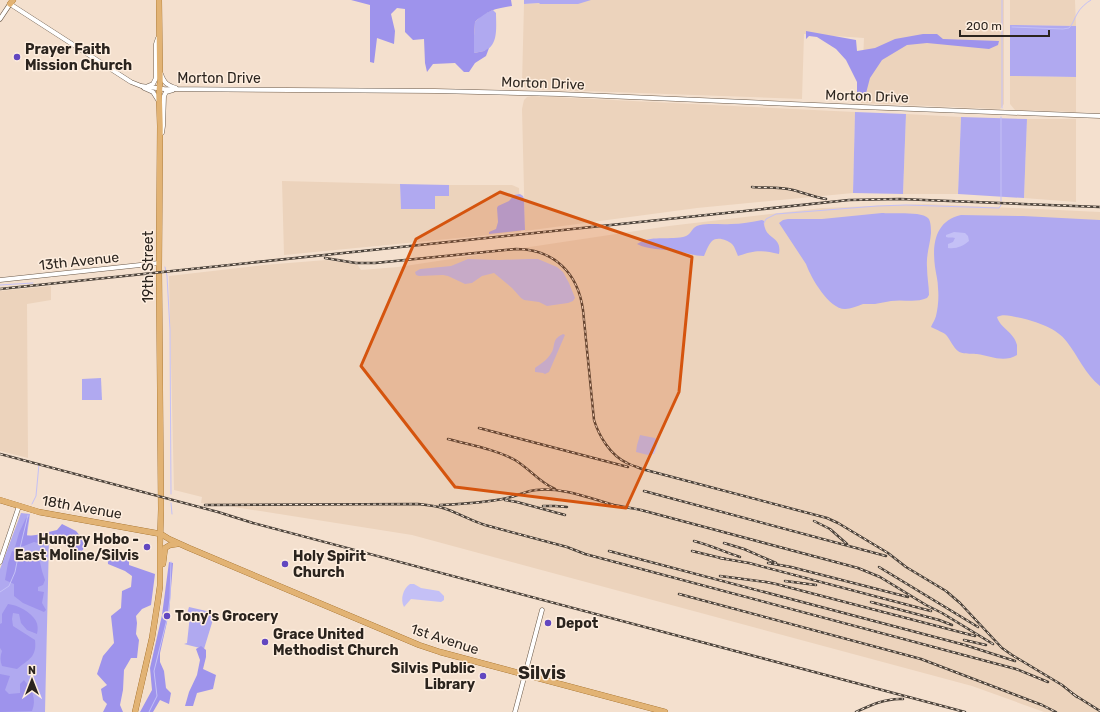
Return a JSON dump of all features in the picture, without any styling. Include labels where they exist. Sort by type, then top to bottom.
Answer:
[{"type":"main road","name":"19th Street","points":[[158,0],[160,71],[160,586]]},
{"type":"main road","name":"18th Avenue","points":[[0,500],[39,512],[161,534]]},
{"type":"main road","name":"1st Avenue","points":[[161,534],[180,544],[419,645],[440,652],[665,712]]},
{"type":"main road","points":[[135,712],[152,638],[163,568],[164,549],[166,546],[180,544]]},
{"type":"street","points":[[0,20],[11,2]]},
{"type":"street","name":"Morton Drive","points":[[11,2],[94,59],[136,85],[145,87],[559,94],[1100,116]]},
{"type":"street","points":[[145,87],[152,85],[156,80],[156,44],[159,35]]},
{"type":"street","points":[[160,71],[166,84],[177,88]]},
{"type":"street","points":[[136,85],[152,92],[157,98],[159,104]]},
{"type":"street","points":[[159,144],[163,126],[164,96],[166,92],[177,88]]},
{"type":"street","name":"13th Avenue","points":[[0,280],[159,263]]},
{"type":"street","points":[[0,562],[19,506]]},
{"type":"street","points":[[515,712],[542,610]]},
{"type":"highlighted area","points":[[500,192],[692,257],[679,392],[626,508],[455,487],[361,366],[416,239]]},
{"type":"shaded area","points":[[351,0],[511,0],[512,6],[492,11],[475,22],[474,53],[484,51],[489,48],[486,56],[475,63],[469,72],[464,72],[455,63],[433,64],[427,72],[424,39],[413,40],[405,32],[405,9],[397,8],[391,14],[395,31],[394,44],[377,38],[374,63],[370,62],[370,5]]},
{"type":"shaded area","points":[[524,0],[591,0],[578,4],[524,4]]},
{"type":"shaded area","points":[[585,0],[1004,0],[1004,104],[1000,109],[861,103],[864,38],[804,34],[802,99],[527,89],[522,84],[524,4]]},
{"type":"shaded area","points":[[1010,0],[1075,0],[1076,26],[1010,25]]},
{"type":"shaded area","points":[[493,10],[496,13],[496,35],[492,45],[484,51],[474,53],[475,22],[483,14]]},
{"type":"shaded area","points":[[1010,25],[1076,26],[1076,77],[1010,76]]},
{"type":"shaded area","points":[[806,31],[856,40],[857,51],[875,48],[895,39],[923,34],[937,34],[943,39],[999,41],[998,45],[989,49],[927,43],[907,45],[882,60],[870,78],[865,97],[857,100],[857,82],[846,60],[836,49],[817,37],[809,36],[806,39]]},
{"type":"shaded area","points":[[1010,76],[1076,77],[1076,112],[1015,110],[1010,104]]},
{"type":"shaded area","points":[[532,96],[855,112],[853,193],[697,208],[525,231],[522,109],[524,100],[527,97]]},
{"type":"shaded area","points":[[855,112],[906,114],[903,194],[853,193]]},
{"type":"shaded area","points":[[906,114],[961,117],[958,194],[903,194]]},
{"type":"shaded area","points":[[961,117],[1027,119],[1024,198],[958,194]]},
{"type":"shaded area","points":[[1027,119],[1076,119],[1076,202],[1024,198]]},
{"type":"shaded area","points":[[282,181],[400,184],[401,209],[435,209],[435,196],[449,196],[449,185],[512,185],[519,188],[521,232],[284,255]]},
{"type":"shaded area","points":[[400,184],[449,185],[449,196],[435,196],[435,209],[401,209]]},
{"type":"shaded area","points":[[520,194],[524,199],[525,230],[489,234],[489,232],[496,229],[498,222],[498,206],[509,201],[514,195]]},
{"type":"shaded area","points":[[927,204],[1100,212],[1100,712],[1044,712],[972,686],[412,535],[201,503],[202,497],[174,490],[169,276],[264,265],[326,260],[357,264],[361,270],[398,267],[669,226],[822,208]]},
{"type":"shaded area","points":[[882,213],[920,214],[929,219],[931,233],[927,274],[929,295],[927,298],[918,300],[863,304],[847,309],[839,308],[821,292],[806,264],[779,223],[788,219],[822,219]]},
{"type":"shaded area","points":[[961,215],[1023,216],[1100,220],[1100,386],[1090,376],[1063,337],[1052,329],[1040,324],[1021,318],[1003,315],[997,317],[1001,324],[1013,337],[1017,345],[1017,355],[1002,359],[960,352],[955,348],[946,335],[931,327],[936,316],[938,306],[938,283],[934,258],[935,242],[937,235],[946,222]]},
{"type":"shaded area","points":[[762,220],[764,221],[764,226],[767,232],[777,241],[779,254],[758,251],[738,256],[732,244],[728,241],[719,239],[712,241],[704,256],[651,248],[637,244],[642,241],[653,239],[683,237],[688,235],[695,227],[700,225],[739,224]]},
{"type":"shaded area","points":[[954,232],[965,233],[968,236],[969,241],[960,247],[948,248],[948,244],[953,242],[955,238],[946,237],[946,235]]},
{"type":"shaded area","points":[[468,259],[538,259],[557,267],[563,272],[575,298],[573,301],[568,303],[547,306],[539,302],[524,300],[494,273],[482,276],[472,283],[465,284],[448,276],[419,276],[416,275],[415,272],[420,269],[451,266]]},
{"type":"shaded area","points":[[51,286],[51,300],[27,304],[28,458],[0,451],[0,291]]},
{"type":"shaded area","points":[[563,334],[565,335],[549,372],[545,374],[535,372],[535,368],[545,361],[552,352],[556,339]]},
{"type":"shaded area","points":[[101,378],[102,400],[82,400],[82,379]]},
{"type":"shaded area","points":[[640,435],[655,438],[658,441],[654,454],[648,455],[636,452]]},
{"type":"shaded area","points":[[21,513],[30,514],[27,535],[49,540],[45,712],[0,712],[0,569]]},
{"type":"shaded area","points":[[29,517],[27,536],[57,530],[62,524],[76,531],[86,543],[80,556],[62,543],[45,545],[34,542],[24,546],[15,547],[19,533],[26,518]]},
{"type":"shaded area","points":[[107,548],[129,554],[129,565],[155,574],[151,605],[142,609],[136,616],[136,634],[139,640],[137,658],[131,658],[124,670],[123,690],[120,705],[123,712],[103,712],[107,704],[103,700],[101,689],[107,685],[97,674],[103,656],[114,643],[111,616],[121,608],[122,591],[131,587],[132,576],[125,571],[108,564]]},
{"type":"shaded area","points":[[12,551],[40,562],[45,580],[43,585],[38,587],[38,591],[44,592],[42,603],[46,610],[44,612],[23,603],[14,596],[14,584],[5,580]]},
{"type":"shaded area","points":[[169,562],[173,563],[169,613],[160,653],[160,662],[164,671],[166,688],[171,693],[169,704],[160,700],[153,712],[140,712],[152,690],[150,668],[162,615]]},
{"type":"shaded area","points":[[410,584],[414,584],[421,588],[439,591],[444,596],[444,600],[441,602],[411,599],[404,607],[402,601],[403,594]]},
{"type":"shaded area","points":[[8,604],[20,607],[28,612],[36,621],[38,629],[37,634],[27,630],[21,623],[19,614],[13,613],[13,626],[35,640],[35,650],[33,654],[17,669],[2,666],[1,660],[2,651],[0,648],[0,624],[2,623],[2,614]]},
{"type":"shaded area","points":[[189,607],[215,613],[204,649],[184,644],[187,643],[190,615],[187,614]]},
{"type":"shaded area","points":[[201,646],[206,650],[203,669],[216,675],[213,689],[197,693],[193,706],[185,706],[189,692],[197,675],[200,660],[196,649]]},
{"type":"shaded area","points":[[0,674],[10,676],[5,690],[9,694],[20,693],[20,684],[24,680],[33,695],[34,702],[32,711],[0,712]]},
{"type":"waterway","points":[[1002,0],[1002,108]]},
{"type":"waterway","points":[[1012,27],[1069,28],[1080,10],[1091,0]]},
{"type":"waterway","points":[[1001,117],[1001,201]]},
{"type":"waterway","points":[[764,223],[766,219],[776,214],[877,206],[906,205],[999,208],[1001,205]]},
{"type":"waterway","points":[[165,267],[167,276],[170,330],[171,494]]},
{"type":"waterway","points":[[0,285],[33,283]]},
{"type":"waterway","points":[[32,504],[36,496],[39,464]]},
{"type":"waterway","points":[[171,503],[172,514]]},
{"type":"waterway","points":[[20,548],[28,515]]},
{"type":"waterway","points":[[0,592],[9,586],[15,572],[19,552]]},
{"type":"waterway","points":[[149,712],[157,696],[154,671],[168,615],[171,562]]},
{"type":"railway","points":[[752,187],[788,189],[826,199]]},
{"type":"railway","points":[[0,289],[849,200],[900,199],[1100,207]]},
{"type":"railway","points":[[325,258],[356,263],[375,263],[516,249],[542,253],[553,259],[570,274],[580,297],[583,310],[594,420],[602,439],[615,455],[621,460],[642,469],[827,518],[838,523],[888,553],[906,567],[946,591],[960,603],[1002,648],[1062,685],[1077,697]]},
{"type":"railway","points":[[479,428],[628,467]]},
{"type":"railway","points":[[448,439],[491,450],[507,456],[515,460],[544,483],[555,489]]},
{"type":"railway","points":[[0,454],[218,512],[253,523],[965,712]]},
{"type":"railway","points":[[440,505],[490,501],[546,489],[585,496],[614,505],[641,510],[858,568],[880,577],[993,644]]},
{"type":"railway","points":[[644,491],[886,556]]},
{"type":"railway","points":[[505,500],[565,515]]},
{"type":"railway","points":[[205,505],[418,504],[436,506],[475,522],[567,547],[585,554],[1016,669],[1048,682]]},
{"type":"railway","points":[[543,506],[567,507]]},
{"type":"railway","points":[[814,521],[830,529],[847,544]]},
{"type":"railway","points":[[694,541],[740,557]]},
{"type":"railway","points":[[724,543],[744,549],[776,563]]},
{"type":"railway","points":[[609,551],[965,645],[1015,661]]},
{"type":"railway","points":[[692,551],[725,559]]},
{"type":"railway","points":[[720,558],[749,563],[931,611]]},
{"type":"railway","points":[[768,563],[791,567],[908,597]]},
{"type":"railway","points":[[879,567],[978,627]]},
{"type":"railway","points":[[720,576],[776,584],[975,636]]},
{"type":"railway","points":[[785,581],[816,585]]},
{"type":"railway","points":[[679,594],[921,659],[1042,705],[1056,712]]},
{"type":"railway","points":[[871,602],[939,620],[952,625]]},
{"type":"railway","points":[[964,640],[986,645]]},
{"type":"railway","points":[[1073,694],[1100,711]]},
{"type":"railway","points":[[856,712],[885,701],[903,699]]},
{"type":"place","name":"Prayer Faith Mission Church","points":[[17,57]]},
{"type":"place","name":"Hungry Hobo - East Moline/Silvis","points":[[147,547]]},
{"type":"place","name":"Holy Spirit Church","points":[[285,564]]},
{"type":"place","name":"Tony's Grocery","points":[[167,616]]},
{"type":"place","name":"Depot","points":[[548,623]]},
{"type":"place","name":"Grace United Methodist Church","points":[[265,642]]},
{"type":"place","name":"Silvis Public Library","points":[[483,676]]},
{"type":"district","name":"Silvis","points":[[542,673]]}]
